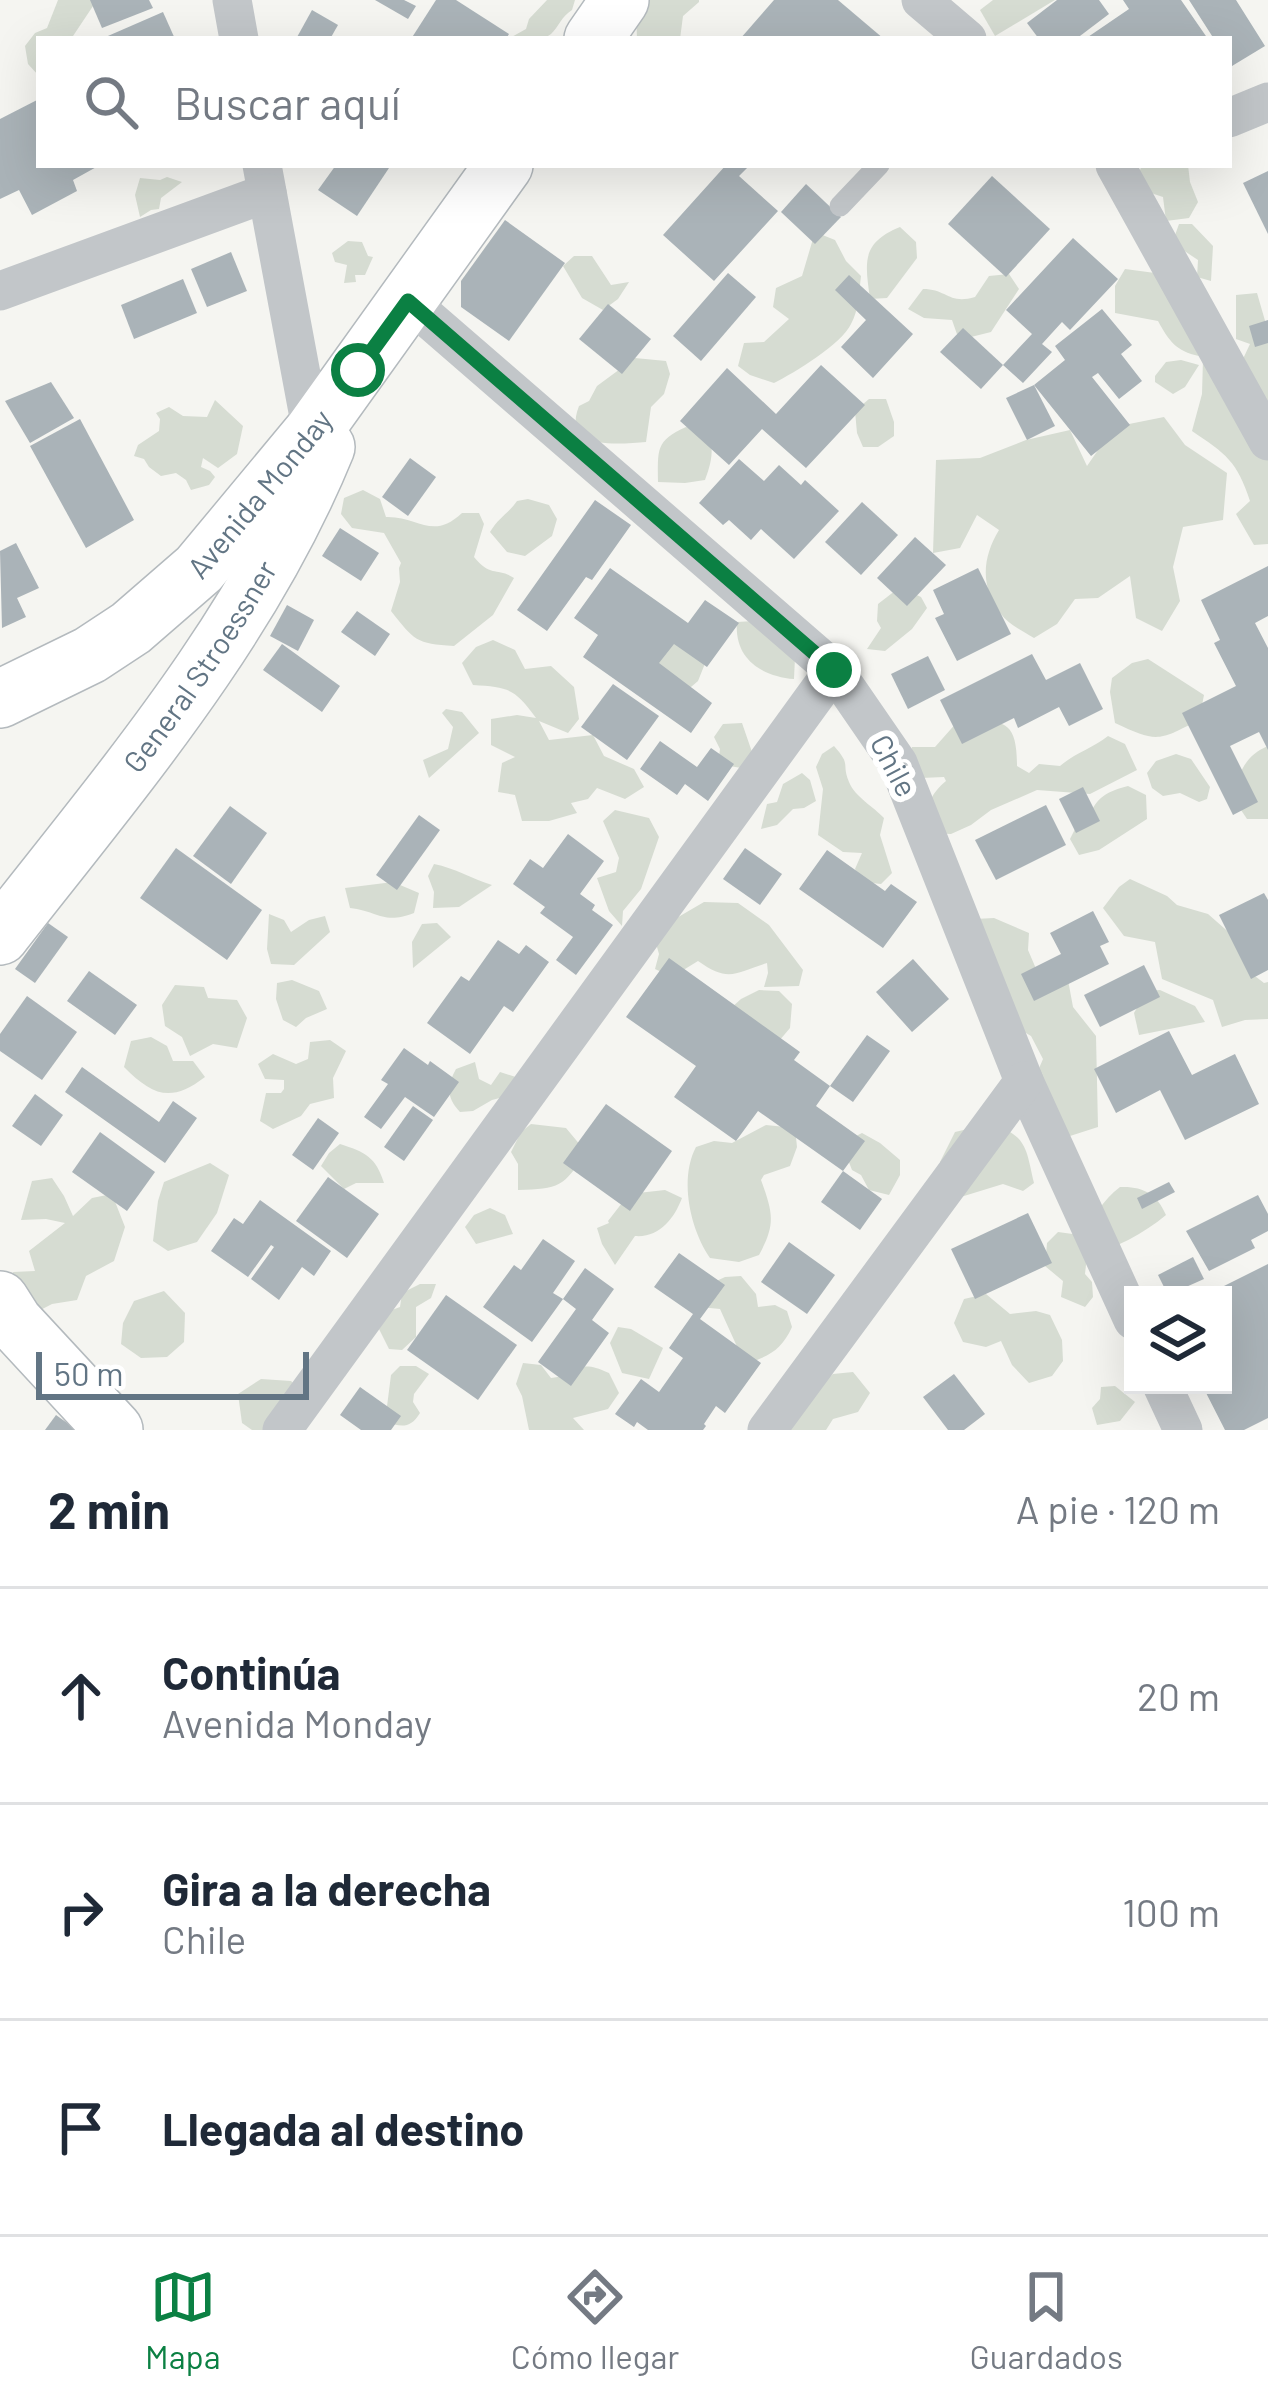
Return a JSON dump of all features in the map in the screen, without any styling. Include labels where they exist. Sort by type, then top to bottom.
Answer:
[{"type":"street","points":[[232,0],[238,36]]},
{"type":"street","points":[[595,36],[620,0]]},
{"type":"street","points":[[921,0],[963,36]]},
{"type":"street","points":[[1232,117],[1268,102]]},
{"type":"street","name":"Avenida Monday","points":[[18,691],[90,655],[131,628],[215,552],[312,433],[502,168]]},
{"type":"street","points":[[1119,168],[1268,441]]},
{"type":"street","points":[[0,291],[264,179],[312,433]]},
{"type":"street","name":"Chile","points":[[408,301],[834,670],[898,763],[1024,1082],[1124,1300]]},
{"type":"street","name":"General Stroessner","points":[[0,936],[167,722],[245,607],[296,518],[358,370]]},
{"type":"street","points":[[18,691],[143,663],[220,628],[245,607]]},
{"type":"street","points":[[282,1430],[834,670]]},
{"type":"street","points":[[767,1430],[1024,1082]]},
{"type":"street","points":[[0,1300],[14,1322],[114,1430]]},
{"type":"street","points":[[1166,1394],[1183,1430]]},
{"type":"lane","points":[[840,206],[876,168]]},
{"type":"shaded area","points":[[58,0],[97,0],[73,36],[36,36],[36,73],[28,64],[25,46],[35,33],[47,28]]},
{"type":"shaded area","points":[[547,0],[575,0],[548,36],[513,36],[526,29]]},
{"type":"shaded area","points":[[648,0],[699,0],[683,16],[680,36],[637,36],[636,11]]},
{"type":"shaded area","points":[[993,0],[1055,0],[995,36],[980,10]]},
{"type":"shaded area","points":[[1141,168],[1188,168],[1198,202],[1189,218],[1166,221],[1163,197],[1145,191],[1137,178]]},
{"type":"shaded area","points":[[140,178],[182,182],[161,198],[159,209],[140,217],[135,195]]},
{"type":"shaded area","points":[[1179,224],[1192,224],[1213,246],[1211,281],[1197,277],[1198,260],[1174,238]]},
{"type":"shaded area","points":[[900,227],[916,242],[917,258],[887,298],[870,299],[868,255],[878,240]]},
{"type":"shaded area","points":[[815,232],[835,240],[861,276],[854,319],[828,349],[774,383],[750,375],[738,366],[744,343],[764,342],[789,319],[773,307],[776,288],[802,276]]},
{"type":"shaded area","points":[[348,241],[362,242],[373,257],[365,275],[344,283],[347,265],[335,262],[332,253]]},
{"type":"shaded area","points":[[574,256],[592,256],[611,285],[629,282],[618,299],[603,310],[582,298],[563,266]]},
{"type":"shaded area","points":[[1125,269],[1155,273],[1199,356],[1174,344],[1158,321],[1115,313],[1115,286]]},
{"type":"shaded area","points":[[1009,274],[1019,289],[991,332],[959,340],[952,320],[924,318],[908,309],[923,289],[966,299],[975,297],[989,276]]},
{"type":"shaded area","points":[[1257,293],[1268,331],[1268,403],[1242,361],[1250,344],[1236,339],[1236,295]]},
{"type":"shaded area","points":[[635,358],[666,361],[670,374],[664,394],[651,407],[646,442],[585,438],[576,421],[579,406]]},
{"type":"shaded area","points":[[1203,359],[1268,442],[1268,544],[1254,545],[1236,514],[1250,501],[1235,467],[1192,431],[1202,394]]},
{"type":"shaded area","points":[[1166,362],[1199,365],[1185,387],[1173,394],[1155,382],[1155,376]]},
{"type":"shaded area","points":[[869,399],[886,399],[894,422],[894,436],[878,447],[863,447],[857,433],[855,411]]},
{"type":"shaded area","points":[[215,400],[243,426],[237,454],[218,468],[203,458],[201,467],[215,477],[209,485],[191,490],[176,473],[161,476],[134,456],[138,445],[159,431],[156,413],[169,407],[183,416],[207,417]]},
{"type":"shaded area","points":[[1164,417],[1185,445],[1227,473],[1223,520],[1183,527],[1173,567],[1180,601],[1162,631],[1136,618],[1130,576],[1098,598],[1075,599],[1057,624],[1034,638],[1016,627],[994,604],[987,583],[989,551],[999,530],[977,515],[960,548],[933,553],[936,460],[980,458],[1070,430],[1087,466],[1114,427]]},
{"type":"shaded area","points":[[686,427],[706,431],[709,437],[712,455],[705,480],[658,482],[660,448]]},
{"type":"shaded area","points":[[363,490],[380,499],[386,517],[425,525],[442,525],[462,513],[479,513],[484,524],[474,557],[485,568],[514,578],[493,615],[454,646],[417,639],[391,611],[401,563],[384,533],[352,528],[341,514],[344,498]]},
{"type":"shaded area","points":[[517,501],[549,505],[557,519],[552,536],[525,556],[507,552],[490,532]]},
{"type":"shaded area","points":[[900,587],[921,597],[927,608],[912,629],[885,651],[867,649],[881,628],[878,604]]},
{"type":"shaded area","points":[[754,621],[795,657],[794,679],[770,674],[745,655],[737,622]]},
{"type":"shaded area","points":[[664,628],[706,661],[698,681],[678,698],[647,649]]},
{"type":"shaded area","points":[[493,640],[515,650],[525,669],[551,666],[574,687],[579,719],[568,733],[539,721],[549,740],[593,735],[604,756],[634,769],[644,787],[625,799],[597,788],[588,799],[571,803],[577,813],[549,821],[522,821],[515,795],[498,792],[502,763],[515,757],[491,745],[491,719],[536,718],[510,691],[473,685],[462,663],[476,647]]},
{"type":"shaded area","points":[[1148,659],[1204,695],[1199,720],[1158,737],[1115,723],[1112,678],[1132,663]]},
{"type":"shaded area","points":[[446,709],[462,712],[479,733],[429,778],[423,760],[448,749],[453,727],[442,713]]},
{"type":"shaded area","points":[[958,721],[1004,725],[1014,738],[1017,766],[1029,773],[1039,764],[1060,766],[1108,736],[1125,744],[1137,770],[1090,794],[1037,790],[951,834],[929,833],[930,804],[946,781],[944,777],[921,778],[908,761],[912,747],[935,747]]},
{"type":"shaded area","points":[[742,723],[752,752],[747,769],[718,764],[720,749],[714,737],[723,724]]},
{"type":"shaded area","points":[[834,746],[845,761],[852,787],[884,818],[880,835],[892,873],[881,884],[863,882],[855,869],[862,853],[843,852],[818,835],[823,789],[816,767],[822,754]]},
{"type":"shaded area","points":[[1268,746],[1268,819],[1247,819],[1233,798],[1237,781],[1248,760]]},
{"type":"shaded area","points":[[1176,754],[1191,759],[1210,787],[1207,799],[1199,802],[1180,793],[1163,796],[1152,788],[1147,773],[1156,761]]},
{"type":"shaded area","points":[[802,773],[810,780],[816,801],[793,809],[777,825],[761,829],[767,804],[777,802],[783,784]]},
{"type":"shaded area","points":[[1128,786],[1146,795],[1147,819],[1099,850],[1079,855],[1070,839],[1079,821],[1089,817],[1104,796]]},
{"type":"shaded area","points":[[615,810],[649,818],[659,837],[641,889],[623,911],[622,926],[609,911],[597,878],[616,872],[619,858],[603,821]]},
{"type":"shaded area","points":[[434,864],[492,885],[459,907],[433,908],[428,876]]},
{"type":"shaded area","points":[[1130,879],[1177,905],[1208,914],[1249,950],[1247,970],[1268,982],[1268,1019],[1222,1027],[1213,1000],[1162,979],[1155,942],[1124,936],[1103,908]]},
{"type":"shaded area","points":[[393,882],[419,893],[414,913],[388,917],[350,908],[345,888]]},
{"type":"shaded area","points":[[704,902],[738,903],[769,925],[803,970],[799,986],[764,987],[767,963],[732,974],[698,961],[672,977],[655,969],[659,954],[655,940],[668,923]]},
{"type":"shaded area","points":[[269,914],[284,920],[291,932],[325,916],[330,932],[294,965],[271,964]]},
{"type":"shaded area","points":[[994,918],[1029,933],[1028,950],[1037,971],[1068,980],[1073,1007],[1096,1036],[1098,1127],[1070,1136],[1034,1080],[1043,1059],[1031,1036],[999,1017],[975,919]]},
{"type":"shaded area","points":[[437,923],[451,937],[413,968],[412,942],[422,924]]},
{"type":"shaded area","points":[[292,980],[319,991],[327,1009],[296,1027],[283,1020],[276,999],[277,983]]},
{"type":"shaded area","points":[[175,985],[204,987],[208,998],[237,1000],[247,1018],[237,1048],[213,1044],[190,1056],[182,1037],[165,1026],[162,1005]]},
{"type":"shaded area","points":[[759,990],[779,991],[792,1004],[790,1028],[779,1041],[731,1008]]},
{"type":"shaded area","points":[[1160,990],[1195,1006],[1205,1022],[1139,1035],[1134,1013],[1147,991]]},
{"type":"shaded area","points":[[151,1037],[167,1046],[173,1061],[193,1061],[205,1077],[172,1093],[144,1084],[124,1067],[131,1041]]},
{"type":"shaded area","points":[[330,1040],[346,1051],[333,1078],[334,1098],[310,1104],[301,1116],[273,1129],[260,1121],[266,1093],[281,1093],[284,1080],[265,1079],[258,1064],[273,1054],[296,1064],[308,1059],[310,1042]]},
{"type":"shaded area","points":[[475,1062],[479,1079],[491,1085],[500,1072],[525,1080],[523,1092],[460,1112],[450,1096],[451,1080],[456,1069]]},
{"type":"shaded area","points":[[531,1124],[566,1128],[586,1152],[559,1184],[518,1190],[518,1164],[511,1152]]},
{"type":"shaded area","points":[[989,1124],[1023,1144],[1034,1183],[1023,1191],[1003,1184],[951,1200],[939,1189],[940,1162],[955,1132]]},
{"type":"shaded area","points":[[766,1125],[795,1128],[797,1147],[790,1166],[761,1180],[771,1218],[768,1235],[759,1255],[739,1262],[710,1258],[689,1204],[688,1174],[696,1147],[714,1141],[732,1143]]},
{"type":"shaded area","points":[[862,1133],[900,1160],[900,1175],[889,1195],[869,1190],[861,1175],[852,1170],[843,1147]]},
{"type":"shaded area","points":[[340,1144],[368,1157],[384,1183],[356,1183],[344,1189],[321,1166]]},
{"type":"shaded area","points":[[210,1163],[229,1175],[217,1213],[197,1242],[168,1251],[153,1241],[164,1182]]},
{"type":"shaded area","points":[[52,1178],[73,1216],[92,1198],[112,1194],[125,1227],[114,1261],[86,1276],[77,1300],[52,1304],[25,1318],[16,1299],[13,1272],[35,1271],[29,1251],[65,1223],[21,1220],[32,1181]]},
{"type":"shaded area","points":[[1120,1187],[1148,1193],[1166,1215],[1129,1240],[1087,1256],[1085,1274],[1092,1282],[1093,1297],[1085,1307],[1061,1297],[1063,1281],[1045,1266],[1047,1243],[1058,1232],[1080,1235]]},
{"type":"shaded area","points":[[665,1190],[682,1198],[675,1213],[665,1226],[635,1236],[615,1265],[597,1228],[609,1223],[629,1194]]},
{"type":"shaded area","points":[[490,1208],[505,1215],[513,1234],[476,1244],[465,1227],[474,1215]]},
{"type":"shaded area","points":[[741,1276],[756,1294],[758,1307],[775,1305],[787,1311],[792,1327],[774,1351],[748,1363],[720,1309],[700,1307],[710,1284]]},
{"type":"shaded area","points":[[420,1284],[436,1284],[431,1298],[416,1307],[416,1337],[402,1350],[389,1349],[379,1329],[392,1310],[400,1307],[402,1293]]},
{"type":"shaded area","points":[[164,1291],[185,1313],[184,1342],[167,1357],[141,1358],[121,1344],[123,1323],[134,1301]]},
{"type":"shaded area","points":[[986,1294],[1010,1314],[1036,1311],[1050,1315],[1062,1340],[1063,1361],[1052,1376],[1029,1383],[1012,1365],[1001,1341],[986,1347],[963,1342],[954,1323],[964,1299]]},
{"type":"shaded area","points":[[618,1327],[631,1329],[663,1348],[649,1379],[622,1373],[610,1343]]},
{"type":"shaded area","points":[[523,1363],[541,1365],[551,1378],[583,1367],[598,1368],[609,1373],[619,1393],[608,1409],[573,1418],[584,1430],[529,1430],[516,1384]]},
{"type":"shaded area","points":[[400,1366],[416,1366],[429,1374],[414,1394],[420,1413],[405,1425],[385,1422],[391,1375]]},
{"type":"shaded area","points":[[853,1372],[870,1393],[858,1412],[833,1419],[826,1430],[775,1430],[833,1374]]},
{"type":"shaded area","points":[[261,1379],[291,1381],[305,1394],[278,1430],[252,1430],[242,1423],[238,1394]]},
{"type":"shaded area","points":[[1115,1386],[1135,1402],[1120,1421],[1097,1425],[1092,1408],[1100,1399],[1101,1387]]},
{"type":"building","points":[[90,0],[149,0],[153,8],[102,28]]},
{"type":"building","points":[[375,0],[404,0],[416,6],[408,19]]},
{"type":"building","points":[[436,0],[456,0],[509,34],[508,36],[413,36]]},
{"type":"building","points":[[774,0],[838,0],[880,36],[743,36]]},
{"type":"building","points":[[1057,0],[1099,0],[1109,14],[1080,36],[1037,36],[1027,23]]},
{"type":"building","points":[[1123,0],[1181,0],[1206,36],[1089,36],[1129,9]]},
{"type":"building","points":[[1189,0],[1236,0],[1265,46],[1232,66],[1232,36],[1212,36]]},
{"type":"building","points":[[312,10],[338,25],[332,36],[298,36]]},
{"type":"building","points":[[163,12],[174,36],[108,36]]},
{"type":"building","points":[[36,101],[36,168],[95,168],[73,180],[77,191],[32,215],[19,190],[0,199],[0,119]]},
{"type":"building","points":[[334,168],[389,168],[357,216],[318,190]]},
{"type":"building","points":[[723,168],[747,168],[739,176],[778,211],[714,281],[663,235]]},
{"type":"building","points":[[1268,171],[1268,234],[1243,183]]},
{"type":"building","points":[[992,176],[1050,229],[1006,277],[948,224]]},
{"type":"building","points":[[806,184],[841,217],[815,244],[781,212]]},
{"type":"building","points":[[505,220],[565,263],[509,341],[461,307],[461,281]]},
{"type":"building","points":[[1073,238],[1118,279],[1070,330],[1062,322],[1042,344],[1052,352],[1023,383],[1003,365],[1032,334],[1006,310]]},
{"type":"building","points":[[231,252],[247,291],[207,307],[191,269]]},
{"type":"building","points":[[728,273],[756,297],[701,361],[673,336]]},
{"type":"building","points":[[849,275],[913,334],[873,378],[841,347],[866,320],[835,290]]},
{"type":"building","points":[[183,279],[197,313],[134,339],[121,305]]},
{"type":"building","points":[[608,304],[651,339],[622,374],[579,339]]},
{"type":"building","points":[[1102,309],[1132,345],[1121,354],[1142,381],[1119,399],[1098,373],[1092,377],[1130,425],[1091,456],[1034,385],[1065,360],[1055,346]]},
{"type":"building","points":[[1268,320],[1268,343],[1255,347],[1249,326]]},
{"type":"building","points":[[963,328],[1003,365],[981,389],[940,352]]},
{"type":"building","points":[[821,365],[865,405],[806,468],[762,429],[729,465],[680,421],[727,368],[776,414]]},
{"type":"building","points":[[51,382],[74,418],[30,443],[5,401]]},
{"type":"building","points":[[1034,385],[1055,426],[1027,440],[1006,398]]},
{"type":"building","points":[[80,419],[134,520],[86,548],[30,446]]},
{"type":"building","points":[[410,458],[436,477],[408,516],[382,497]]},
{"type":"building","points":[[739,459],[764,481],[779,465],[801,485],[805,480],[839,511],[794,559],[761,529],[751,540],[729,520],[723,525],[699,503]]},
{"type":"building","points":[[595,500],[631,525],[547,631],[517,610]]},
{"type":"building","points":[[862,502],[898,535],[861,575],[825,542]]},
{"type":"building","points":[[340,528],[379,553],[361,581],[322,556]]},
{"type":"building","points":[[915,537],[946,565],[907,606],[877,578]]},
{"type":"building","points":[[16,543],[39,588],[17,598],[26,617],[2,628],[0,551]]},
{"type":"building","points":[[1268,566],[1268,616],[1255,623],[1268,648],[1268,750],[1259,732],[1230,746],[1258,802],[1233,815],[1182,713],[1236,686],[1214,643],[1220,640],[1201,600]]},
{"type":"building","points":[[610,568],[688,623],[705,600],[739,623],[707,667],[674,644],[659,663],[712,703],[691,733],[583,657],[598,635],[574,618]]},
{"type":"building","points":[[978,568],[1011,634],[957,661],[935,618],[944,614],[933,590]]},
{"type":"building","points":[[287,605],[314,620],[298,651],[270,636]]},
{"type":"building","points":[[357,611],[390,634],[375,656],[341,632]]},
{"type":"building","points":[[282,644],[340,686],[322,712],[263,670]]},
{"type":"building","points":[[1032,654],[1046,680],[1080,663],[1103,709],[1069,726],[1059,707],[1018,728],[1014,718],[962,744],[940,700]]},
{"type":"building","points":[[928,656],[945,690],[908,709],[891,674]]},
{"type":"building","points":[[613,684],[659,716],[627,760],[581,727]]},
{"type":"building","points":[[660,741],[697,767],[711,748],[734,764],[708,801],[685,784],[677,795],[640,769]]},
{"type":"building","points":[[1083,787],[1100,821],[1076,833],[1059,799]]},
{"type":"building","points":[[1046,805],[1066,845],[996,880],[975,840]]},
{"type":"building","points":[[230,806],[267,833],[231,884],[193,856]]},
{"type":"building","points":[[419,815],[440,830],[397,890],[376,875]]},
{"type":"building","points":[[568,834],[604,861],[580,894],[613,925],[576,975],[556,960],[573,937],[540,913],[545,907],[513,884],[530,859],[543,868]]},
{"type":"building","points":[[176,848],[262,910],[227,960],[140,898]]},
{"type":"building","points":[[745,848],[782,874],[760,905],[723,879]]},
{"type":"building","points":[[827,850],[885,891],[891,884],[917,902],[883,948],[799,889]]},
{"type":"building","points":[[1264,893],[1268,900],[1268,970],[1251,979],[1219,915]]},
{"type":"building","points":[[1093,911],[1109,942],[1100,946],[1109,964],[1034,1001],[1021,974],[1061,954],[1050,933]]},
{"type":"building","points":[[48,923],[68,937],[35,983],[15,969]]},
{"type":"building","points":[[498,940],[519,954],[526,945],[549,962],[513,1012],[504,1006],[470,1054],[427,1023],[461,976],[469,981]]},
{"type":"building","points":[[669,958],[800,1052],[794,1060],[830,1086],[816,1106],[865,1141],[843,1171],[758,1111],[736,1141],[674,1097],[696,1066],[626,1017]]},
{"type":"building","points":[[913,959],[949,999],[912,1032],[876,992]]},
{"type":"building","points":[[1144,965],[1160,997],[1100,1027],[1084,995]]},
{"type":"building","points":[[89,971],[137,1005],[115,1035],[67,1001]]},
{"type":"building","points":[[27,996],[77,1032],[42,1080],[0,1051],[0,1034]]},
{"type":"building","points":[[1169,1031],[1192,1075],[1235,1054],[1259,1104],[1185,1140],[1160,1090],[1116,1113],[1094,1069]]},
{"type":"building","points":[[867,1035],[890,1051],[853,1102],[830,1086]]},
{"type":"building","points":[[404,1048],[459,1082],[434,1117],[405,1097],[381,1129],[364,1117],[388,1084],[381,1080]]},
{"type":"building","points":[[82,1067],[159,1122],[173,1101],[197,1118],[165,1163],[65,1092]]},
{"type":"building","points":[[35,1094],[63,1115],[41,1146],[12,1126]]},
{"type":"building","points":[[606,1104],[672,1151],[630,1211],[563,1163]]},
{"type":"building","points":[[413,1106],[433,1120],[404,1161],[384,1147]]},
{"type":"building","points":[[318,1118],[339,1133],[313,1170],[292,1155]]},
{"type":"building","points":[[100,1132],[155,1172],[127,1211],[72,1172]]},
{"type":"building","points":[[843,1171],[882,1199],[860,1230],[821,1202]]},
{"type":"building","points":[[328,1177],[379,1214],[347,1258],[296,1221]]},
{"type":"building","points":[[1169,1182],[1175,1192],[1142,1209],[1137,1198]]},
{"type":"building","points":[[1258,1195],[1268,1214],[1268,1231],[1251,1240],[1255,1248],[1209,1271],[1186,1231]]},
{"type":"building","points":[[260,1200],[331,1251],[314,1276],[302,1267],[279,1300],[251,1279],[274,1247],[248,1277],[211,1251],[234,1218],[243,1224]]},
{"type":"building","points":[[1028,1213],[1052,1263],[975,1299],[951,1249]]},
{"type":"building","points":[[543,1239],[575,1261],[553,1293],[563,1299],[532,1342],[483,1307],[514,1265],[521,1270]]},
{"type":"building","points":[[789,1242],[835,1275],[807,1314],[761,1282]]},
{"type":"building","points":[[679,1253],[725,1285],[700,1319],[761,1363],[725,1413],[716,1406],[703,1430],[648,1430],[637,1422],[634,1427],[615,1414],[641,1379],[659,1392],[683,1358],[669,1348],[693,1314],[654,1287]]},
{"type":"building","points":[[1193,1257],[1204,1279],[1188,1286],[1164,1286],[1158,1275]]},
{"type":"building","points":[[1268,1264],[1268,1418],[1244,1430],[1225,1430],[1207,1394],[1232,1394],[1232,1286],[1224,1286]]},
{"type":"building","points":[[585,1268],[614,1289],[592,1320],[609,1333],[571,1386],[538,1362],[576,1309],[563,1299]]},
{"type":"building","points":[[446,1295],[517,1345],[478,1400],[407,1350]]},
{"type":"building","points":[[954,1374],[985,1414],[964,1430],[948,1430],[923,1397]]},
{"type":"building","points":[[360,1387],[401,1416],[391,1430],[361,1430],[340,1415]]},
{"type":"building","points":[[56,1415],[77,1430],[45,1430]]},
{"type":"route","points":[[358,370],[408,301],[834,670]]}]
